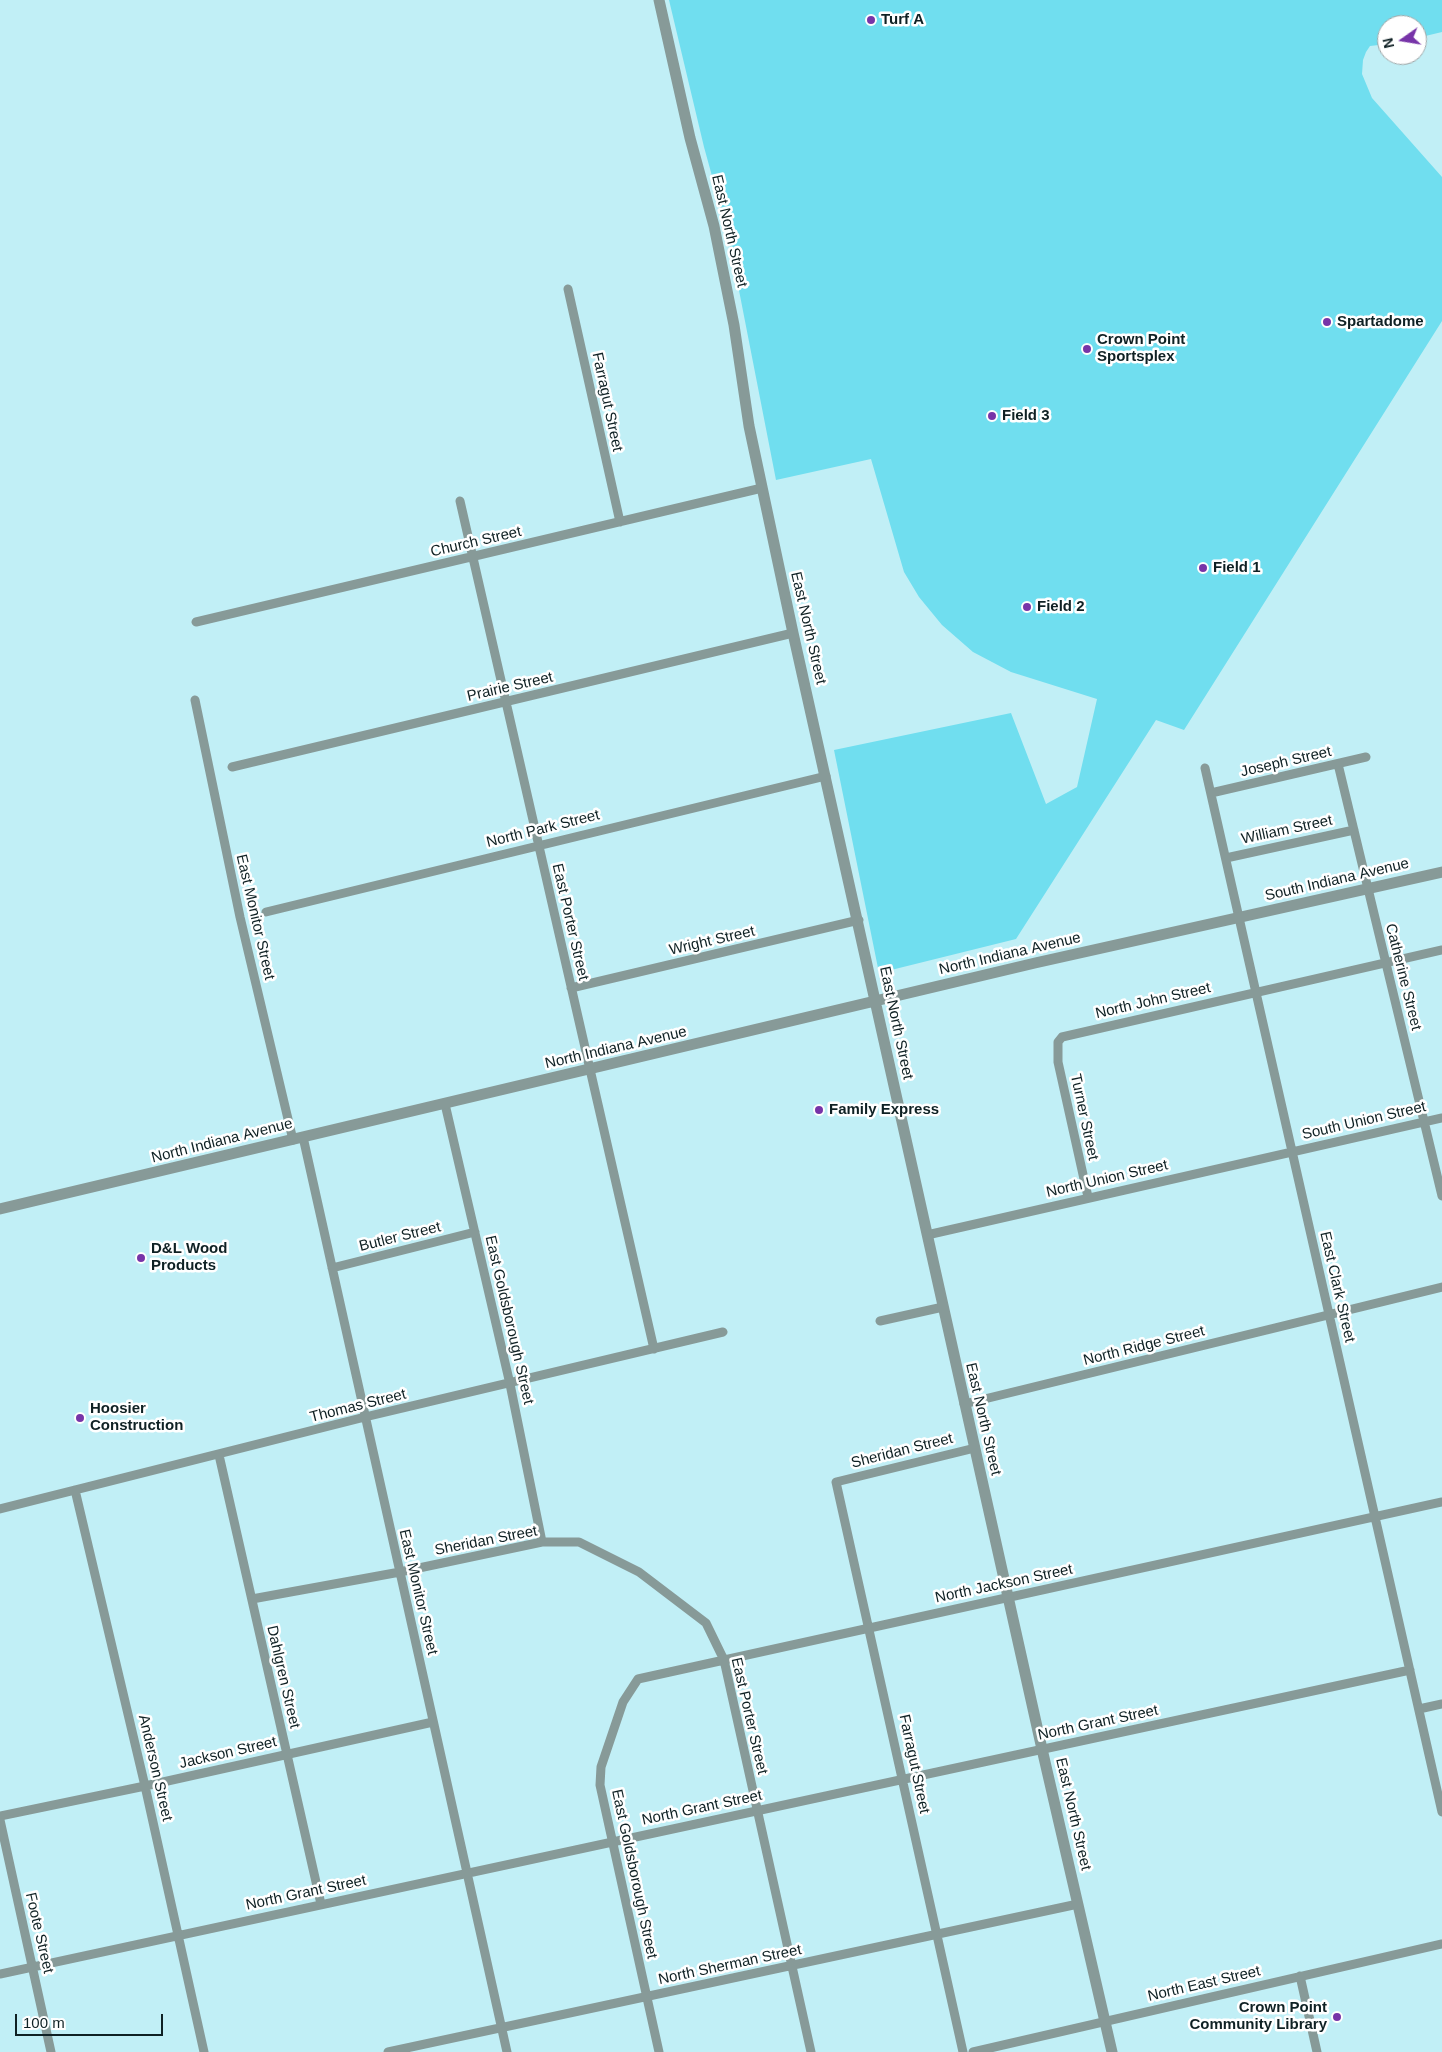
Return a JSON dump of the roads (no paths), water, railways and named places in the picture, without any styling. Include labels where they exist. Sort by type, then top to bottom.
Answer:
[{"type":"street","name":"East North Street","points":[[659,0],[723,271],[762,488],[793,633],[859,920],[964,1404],[1112,2052]]},
{"type":"street","name":"Farragut Street","points":[[568,288],[620,522]]},
{"type":"street","name":"Church Street","points":[[196,622],[762,488]]},
{"type":"street","name":"East Porter Street","points":[[460,502],[654,1349]]},
{"type":"street","name":"Prairie Street","points":[[232,767],[793,633]]},
{"type":"street","name":"East Monitor Street","points":[[195,700],[240,918],[332,1268],[506,2052]]},
{"type":"street","name":"Joseph Street","points":[[1211,793],[1366,757]]},
{"type":"street","name":"Catherine Street","points":[[1338,764],[1442,1196]]},
{"type":"street","name":"East Clark Street","points":[[1206,768],[1442,1812]]},
{"type":"street","name":"North Park Street","points":[[266,912],[538,844],[826,776]]},
{"type":"street","name":"William Street","points":[[1226,858],[1354,830]]},
{"type":"street","name":"South Indiana Avenue","points":[[1239,917],[1442,872]]},
{"type":"street","name":"North Indiana Avenue","points":[[0,1209],[876,1001],[1239,917]]},
{"type":"street","name":"Wright Street","points":[[572,988],[859,920]]},
{"type":"street","name":"North John Street","points":[[1058,1042],[1062,1037],[1072,1034],[1442,950]]},
{"type":"street","name":"Turner Street","points":[[1058,1042],[1058,1062],[1088,1197]]},
{"type":"street","name":"East Goldsborough Street","points":[[445,1104],[510,1384],[542,1542]]},
{"type":"street","name":"South Union Street","points":[[1292,1152],[1442,1118]]},
{"type":"street","name":"North Union Street","points":[[927,1234],[1292,1152]]},
{"type":"street","name":"Butler Street","points":[[332,1268],[475,1232]]},
{"type":"street","name":"North Ridge Street","points":[[964,1404],[1442,1287]]},
{"type":"street","points":[[880,1321],[943,1307]]},
{"type":"street","name":"Thomas Street","points":[[0,1509],[365,1417],[723,1332]]},
{"type":"street","name":"Sheridan Street","points":[[836,1482],[975,1448]]},
{"type":"street","name":"Dahlgren Street","points":[[219,1455],[321,1904]]},
{"type":"street","name":"Farragut Street","points":[[836,1482],[870,1627],[936,1935],[964,2052]]},
{"type":"street","name":"Anderson Street","points":[[75,1490],[145,1786],[204,2052]]},
{"type":"street","name":"North Jackson Street","points":[[638,1679],[1442,1502]]},
{"type":"street","name":"Sheridan Street","points":[[252,1599],[400,1572],[542,1542],[579,1542],[639,1572],[706,1623]]},
{"type":"street","name":"East Porter Street","points":[[706,1623],[724,1660],[811,2052]]},
{"type":"street","name":"North Grant Street","points":[[0,1974],[1410,1670]]},
{"type":"street","name":"East Goldsborough Street","points":[[638,1679],[623,1702],[601,1767],[600,1785],[659,2052]]},
{"type":"street","points":[[1419,1710],[1442,1704]]},
{"type":"street","name":"Jackson Street","points":[[0,1816],[433,1722]]},
{"type":"street","name":"Foote Street","points":[[0,1820],[51,2052]]},
{"type":"street","name":"North Sherman Street","points":[[388,2052],[1078,1904]]},
{"type":"street","name":"North East Street","points":[[973,2052],[1442,1944]]},
{"type":"street","points":[[1300,1976],[1318,2052]]},
{"type":"place","name":"Turf A","points":[[871,20]]},
{"type":"place","name":"Spartadome","points":[[1327,322]]},
{"type":"place","name":"Crown Point Sportsplex","points":[[1087,349]]},
{"type":"place","name":"Field 3","points":[[992,416]]},
{"type":"place","name":"Field 1","points":[[1203,568]]},
{"type":"place","name":"Field 2","points":[[1027,607]]},
{"type":"place","name":"Family Express","points":[[819,1110]]},
{"type":"place","name":"D&L Wood Products","points":[[141,1258]]},
{"type":"place","name":"Hoosier Construction","points":[[80,1418]]},
{"type":"place","name":"Crown Point Community Library","points":[[1337,2017]]}]
